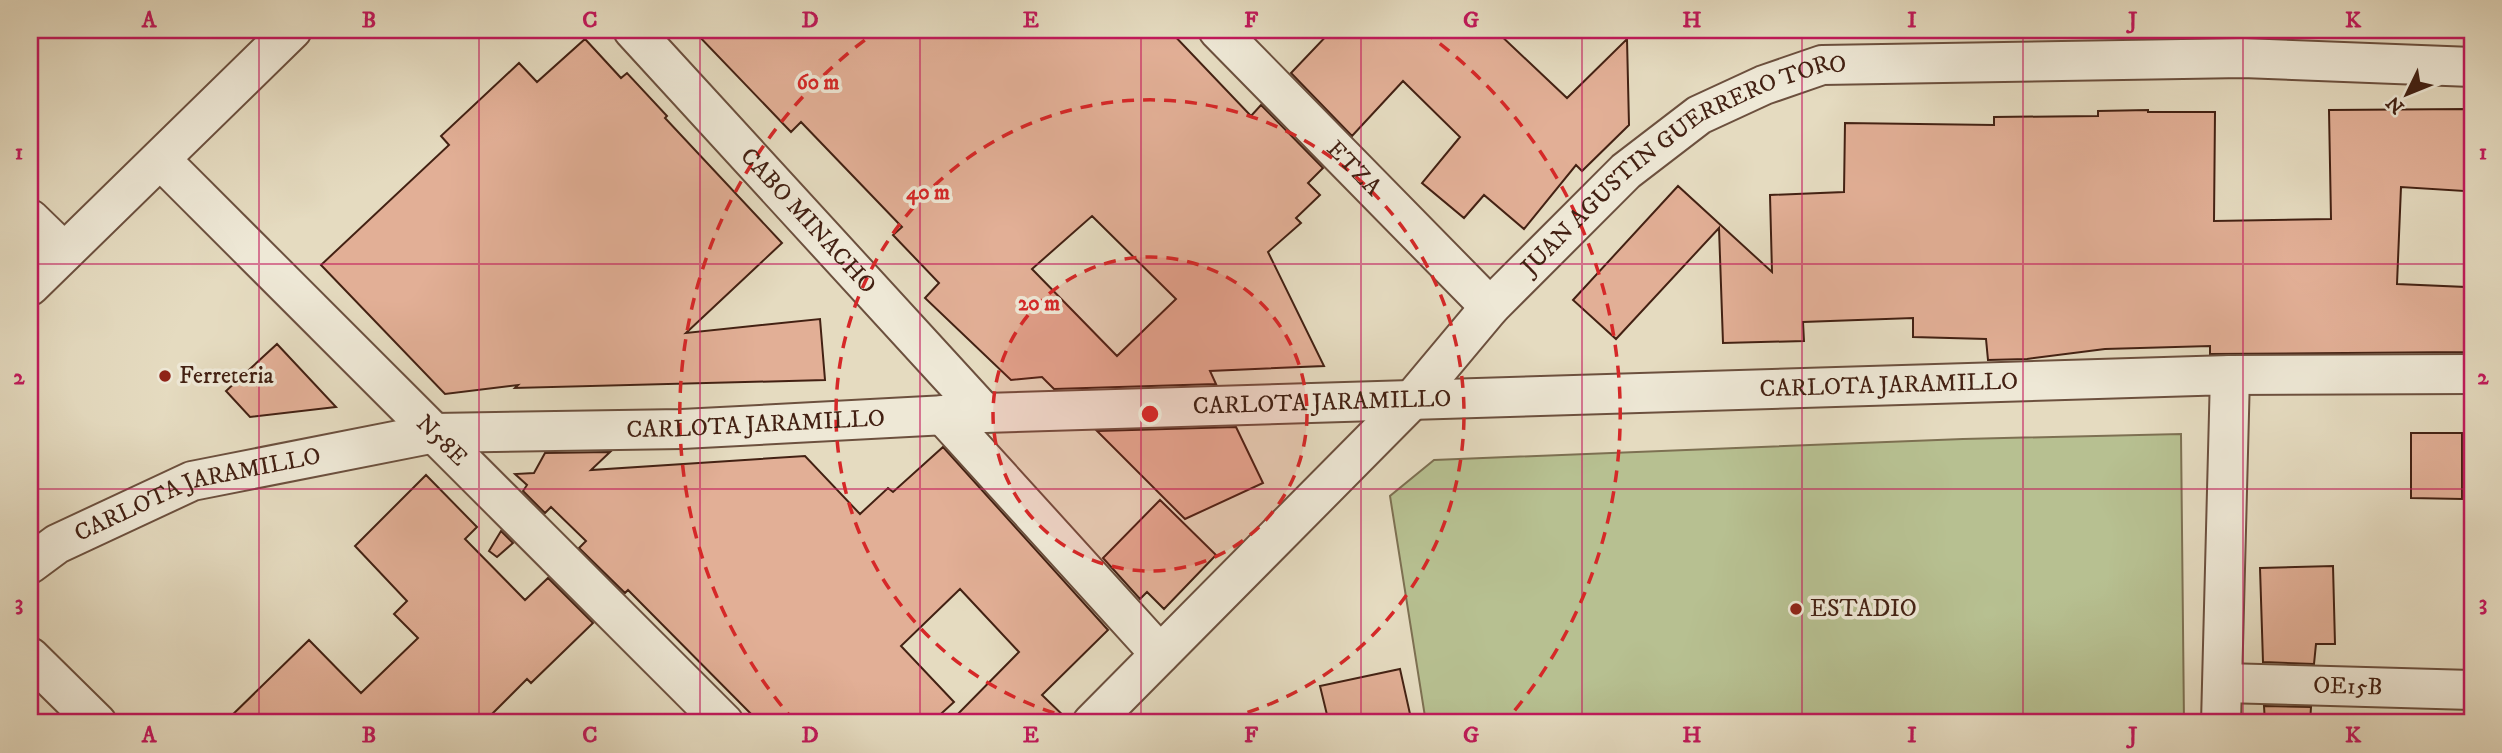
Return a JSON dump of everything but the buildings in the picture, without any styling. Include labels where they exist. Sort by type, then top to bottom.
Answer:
[{"type":"street","points":[[30,286],[292,30]]},
{"type":"street","name":"CABO MINACHO","points":[[633,30],[984,413]]},
{"type":"street","name":"ETZA","points":[[1218,30],[1490,307]]},
{"type":"street","name":"JUAN AGUSTIN GUERRERO TORO","points":[[1092,723],[1413,399],[1490,307],[1626,171],[1699,116],[1764,85],[1822,65],[2243,44],[2472,66]]},
{"type":"street","name":"N58E","points":[[161,160],[724,723]]},
{"type":"street","points":[[30,219],[64,252]]},
{"type":"street","points":[[2221,723],[2230,374]]},
{"type":"street","name":"CARLOTA JARAMILLO","points":[[30,564],[57,544],[192,481],[435,433],[682,429],[984,413],[2230,374],[2472,374]]},
{"type":"street","points":[[943,415],[1160,654]]},
{"type":"street","points":[[30,657],[97,723]]},
{"type":"street","name":"OE15B","points":[[2224,683],[2472,690]]},
{"type":"green space","name":"ESTADIO","points":[[2181,434],[2184,723],[1426,723],[1390,496],[1434,460],[1963,439]]},
{"type":"place","name":"Ferreteria","points":[[165,376]]},
{"type":"place","name":"ESTADIO","points":[[1796,609]]}]
